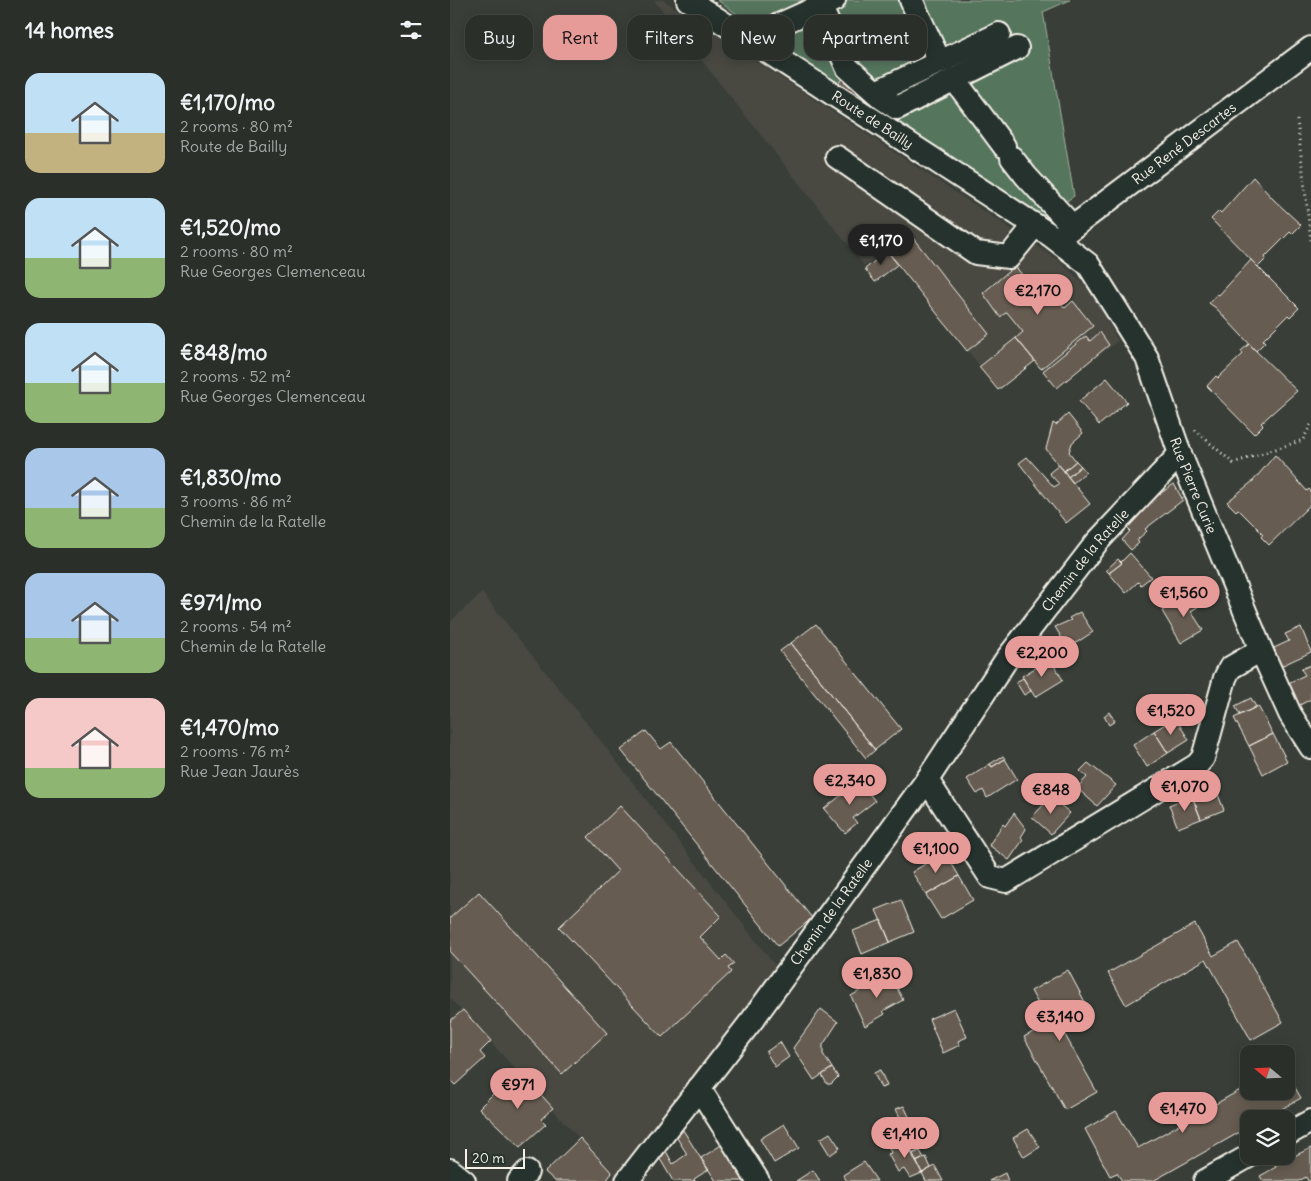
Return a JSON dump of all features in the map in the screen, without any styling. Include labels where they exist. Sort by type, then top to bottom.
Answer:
[{"type":"street","name":"Route de Bailly","points":[[688,0],[1035,226],[1065,233]]},
{"type":"street","points":[[911,0],[940,62]]},
{"type":"street","points":[[794,17],[825,2],[847,67],[897,108],[1017,48]]},
{"type":"street","points":[[876,92],[999,34]]},
{"type":"street","name":"Rue René Descartes","points":[[1065,233],[1311,48]]},
{"type":"street","points":[[954,79],[1026,176],[1065,233]]},
{"type":"street","points":[[837,157],[976,253],[1010,257],[1035,226]]},
{"type":"street","name":"Rue Pierre Curie","points":[[1065,233],[1088,264],[1147,358],[1171,423],[1180,454],[1261,650],[1290,714],[1311,748]]},
{"type":"street","name":"Chemin de la Ratelle","points":[[628,1181],[753,1019],[927,780],[1006,660],[1024,636],[1097,542],[1180,454]]},
{"type":"street","points":[[927,780],[990,878],[1006,881],[1197,765],[1203,758],[1225,678],[1230,668],[1261,650]]},
{"type":"street","points":[[699,1088],[758,1181]]},
{"type":"street","points":[[1295,1130],[1311,1121]]},
{"type":"street","points":[[1205,1181],[1240,1161]]},
{"type":"street","points":[[450,1170],[464,1181]]},
{"type":"path","points":[[1297,120],[1311,241]]},
{"type":"path","points":[[1171,423],[1194,429],[1233,463],[1303,440],[1311,424]]},
{"type":"shaded area","points":[[654,0],[663,0],[686,15],[666,15]]},
{"type":"shaded area","points":[[712,32],[722,39],[722,60],[754,60],[1058,260],[1092,292],[1118,341],[1057,386],[1015,338],[980,366],[888,251],[864,265],[702,60],[712,60]]},
{"type":"shaded area","points":[[482,593],[592,730],[780,972],[616,1178],[450,998],[450,622]]},
{"type":"green space","points":[[717,0],[1070,0],[1043,12],[1074,196],[1044,217],[865,104],[794,54],[794,15],[738,15]]},
{"type":"building","points":[[845,75],[873,93],[865,104],[837,85]]},
{"type":"building","points":[[1253,177],[1301,225],[1292,234],[1290,232],[1265,257],[1266,259],[1258,267],[1211,219],[1219,211],[1221,213]]},
{"type":"building","points":[[909,233],[989,334],[967,351],[887,251]]},
{"type":"building","points":[[887,251],[898,264],[875,282],[865,269]]},
{"type":"building","points":[[1251,260],[1299,308],[1290,317],[1288,315],[1263,340],[1265,342],[1256,351],[1216,308],[1209,303],[1217,294],[1219,295]]},
{"type":"building","points":[[1015,266],[1034,290],[1043,282],[1065,308],[1073,301],[1093,326],[1041,369],[1016,338],[1023,332],[1007,312],[1000,317],[983,293]]},
{"type":"building","points":[[1100,332],[1109,345],[1057,388],[1043,371],[1086,336],[1090,341]]},
{"type":"building","points":[[1016,338],[1035,361],[998,390],[979,367]]},
{"type":"building","points":[[1249,344],[1297,391],[1261,423],[1263,425],[1254,434],[1207,386],[1243,354],[1241,351]]},
{"type":"building","points":[[1107,378],[1127,402],[1099,425],[1079,401]]},
{"type":"building","points":[[1068,414],[1083,433],[1072,443],[1069,452],[1076,461],[1064,471],[1046,449],[1053,423],[1056,425]]},
{"type":"building","points":[[1275,455],[1307,491],[1309,489],[1311,491],[1311,504],[1269,545],[1261,537],[1263,534],[1238,509],[1236,511],[1227,502],[1253,481]]},
{"type":"building","points":[[1027,457],[1054,487],[1059,484],[1049,473],[1059,465],[1090,504],[1066,523],[1019,463]]},
{"type":"building","points":[[1076,461],[1081,466],[1068,477],[1064,471]]},
{"type":"building","points":[[1081,466],[1086,472],[1073,483],[1068,477]]},
{"type":"building","points":[[1174,484],[1183,500],[1145,529],[1147,531],[1137,540],[1139,543],[1131,550],[1122,540],[1130,531],[1126,527],[1148,502]]},
{"type":"building","points":[[1130,553],[1151,577],[1141,585],[1138,582],[1126,593],[1109,573],[1122,563]]},
{"type":"building","points":[[1118,559],[1122,563],[1109,573],[1106,570]]},
{"type":"building","points":[[1193,592],[1201,605],[1191,611],[1203,630],[1181,643],[1162,611]]},
{"type":"building","points":[[1080,612],[1093,632],[1068,648],[1055,627],[1071,620],[1069,618]]},
{"type":"building","points":[[816,624],[901,729],[875,750],[791,643]]},
{"type":"building","points":[[1301,627],[1311,652],[1281,666],[1274,648],[1289,641],[1285,634]]},
{"type":"building","points":[[791,643],[875,750],[866,758],[780,651]]},
{"type":"building","points":[[1050,659],[1063,680],[1035,697],[1022,676]]},
{"type":"building","points":[[1311,665],[1311,699],[1298,706],[1288,683],[1305,675],[1301,669]]},
{"type":"building","points":[[1023,678],[1031,691],[1024,695],[1016,682]]},
{"type":"building","points":[[1251,698],[1256,707],[1240,715],[1235,706]]},
{"type":"building","points":[[1258,706],[1273,734],[1249,746],[1234,718]]},
{"type":"building","points":[[1109,712],[1115,721],[1109,725],[1104,716]]},
{"type":"building","points":[[1175,718],[1189,740],[1168,753],[1154,731]]},
{"type":"building","points":[[646,731],[661,749],[671,742],[812,918],[778,946],[621,750]]},
{"type":"building","points":[[1154,731],[1168,753],[1147,767],[1133,745]]},
{"type":"building","points":[[1273,734],[1287,761],[1263,774],[1249,746]]},
{"type":"building","points":[[1003,756],[1005,759],[992,767],[990,764]]},
{"type":"building","points":[[1005,759],[1017,779],[987,798],[983,790],[977,794],[967,779],[990,764],[992,767]]},
{"type":"building","points":[[1088,763],[1116,785],[1097,806],[1077,788],[1087,777],[1080,771]]},
{"type":"building","points":[[859,781],[875,801],[853,818],[857,823],[845,833],[824,809]]},
{"type":"building","points":[[1215,787],[1224,810],[1201,819],[1192,796]]},
{"type":"building","points":[[1192,796],[1201,819],[1178,828],[1169,805]]},
{"type":"building","points":[[1051,797],[1070,813],[1051,834],[1032,817]]},
{"type":"building","points":[[620,806],[721,916],[700,937],[721,960],[726,955],[734,964],[728,968],[731,972],[662,1037],[559,927],[618,871],[588,837]]},
{"type":"building","points":[[1014,813],[1026,829],[1021,837],[1023,840],[1009,860],[989,845],[1003,824],[1005,826]]},
{"type":"building","points":[[945,852],[959,876],[926,895],[912,872]]},
{"type":"building","points":[[959,876],[973,900],[941,919],[926,895]]},
{"type":"building","points":[[479,892],[607,1033],[562,1074],[450,952],[450,918]]},
{"type":"building","points":[[901,900],[914,932],[890,942],[876,910]]},
{"type":"building","points":[[881,920],[890,942],[862,954],[853,931]]},
{"type":"building","points":[[1195,924],[1213,956],[1238,942],[1283,1022],[1251,1040],[1206,959],[1126,1005],[1108,973]]},
{"type":"building","points":[[1068,970],[1085,1002],[1056,1019],[1097,1092],[1065,1110],[1024,1037],[1049,1023],[1031,991]]},
{"type":"building","points":[[890,974],[903,1000],[883,1011],[885,1014],[865,1026],[851,996]]},
{"type":"building","points":[[898,977],[902,986],[898,988],[893,980]]},
{"type":"building","points":[[954,1008],[967,1037],[958,1041],[960,1045],[943,1053],[929,1019]]},
{"type":"building","points":[[821,1009],[838,1022],[823,1045],[823,1054],[832,1068],[814,1080],[793,1048]]},
{"type":"building","points":[[463,1010],[491,1041],[480,1052],[485,1058],[455,1085],[450,1080],[450,1021]]},
{"type":"building","points":[[780,1042],[789,1057],[775,1067],[766,1052]]},
{"type":"building","points":[[832,1068],[838,1077],[831,1084],[827,1084],[822,1075]]},
{"type":"building","points":[[880,1070],[887,1086],[881,1088],[874,1073]]},
{"type":"building","points":[[524,1076],[553,1108],[541,1119],[546,1124],[520,1147],[479,1108],[506,1081],[511,1088]]},
{"type":"building","points":[[1295,1088],[1301,1098],[1280,1110],[1240,1110],[1240,1132],[1153,1181],[1122,1181],[1117,1173],[1110,1176],[1085,1129],[1116,1111],[1138,1148],[1240,1090],[1240,1100],[1295,1100]]},
{"type":"building","points":[[904,1106],[913,1125],[905,1128],[896,1109]]},
{"type":"building","points":[[784,1124],[799,1148],[774,1163],[760,1139]]},
{"type":"building","points":[[1028,1129],[1040,1147],[1024,1157],[1013,1138]]},
{"type":"building","points":[[683,1130],[708,1170],[694,1179],[695,1181],[673,1181],[660,1159],[666,1151],[673,1164],[687,1154],[677,1138]]},
{"type":"building","points":[[830,1133],[840,1148],[830,1155],[820,1139]]},
{"type":"building","points":[[915,1134],[923,1149],[912,1154],[905,1137]]},
{"type":"building","points":[[580,1138],[612,1173],[606,1181],[555,1181],[545,1172]]},
{"type":"building","points":[[906,1139],[922,1173],[910,1178],[904,1169],[898,1172],[888,1154],[891,1153],[889,1148]]},
{"type":"building","points":[[726,1142],[750,1181],[716,1181],[701,1158]]},
{"type":"building","points":[[1311,1148],[1311,1181],[1308,1181],[1306,1177],[1299,1181],[1263,1181],[1260,1176],[1276,1167],[1275,1165],[1295,1165],[1295,1156]]},
{"type":"building","points":[[920,1151],[924,1158],[916,1162],[912,1154]]},
{"type":"building","points":[[926,1157],[931,1168],[922,1173],[916,1162]]},
{"type":"building","points":[[864,1162],[877,1181],[847,1181],[843,1175]]},
{"type":"building","points":[[935,1166],[943,1181],[926,1181],[922,1173]]},
{"type":"building","points":[[813,1170],[820,1181],[796,1181]]},
{"type":"building","points":[[1005,1173],[1008,1181],[989,1181]]}]
